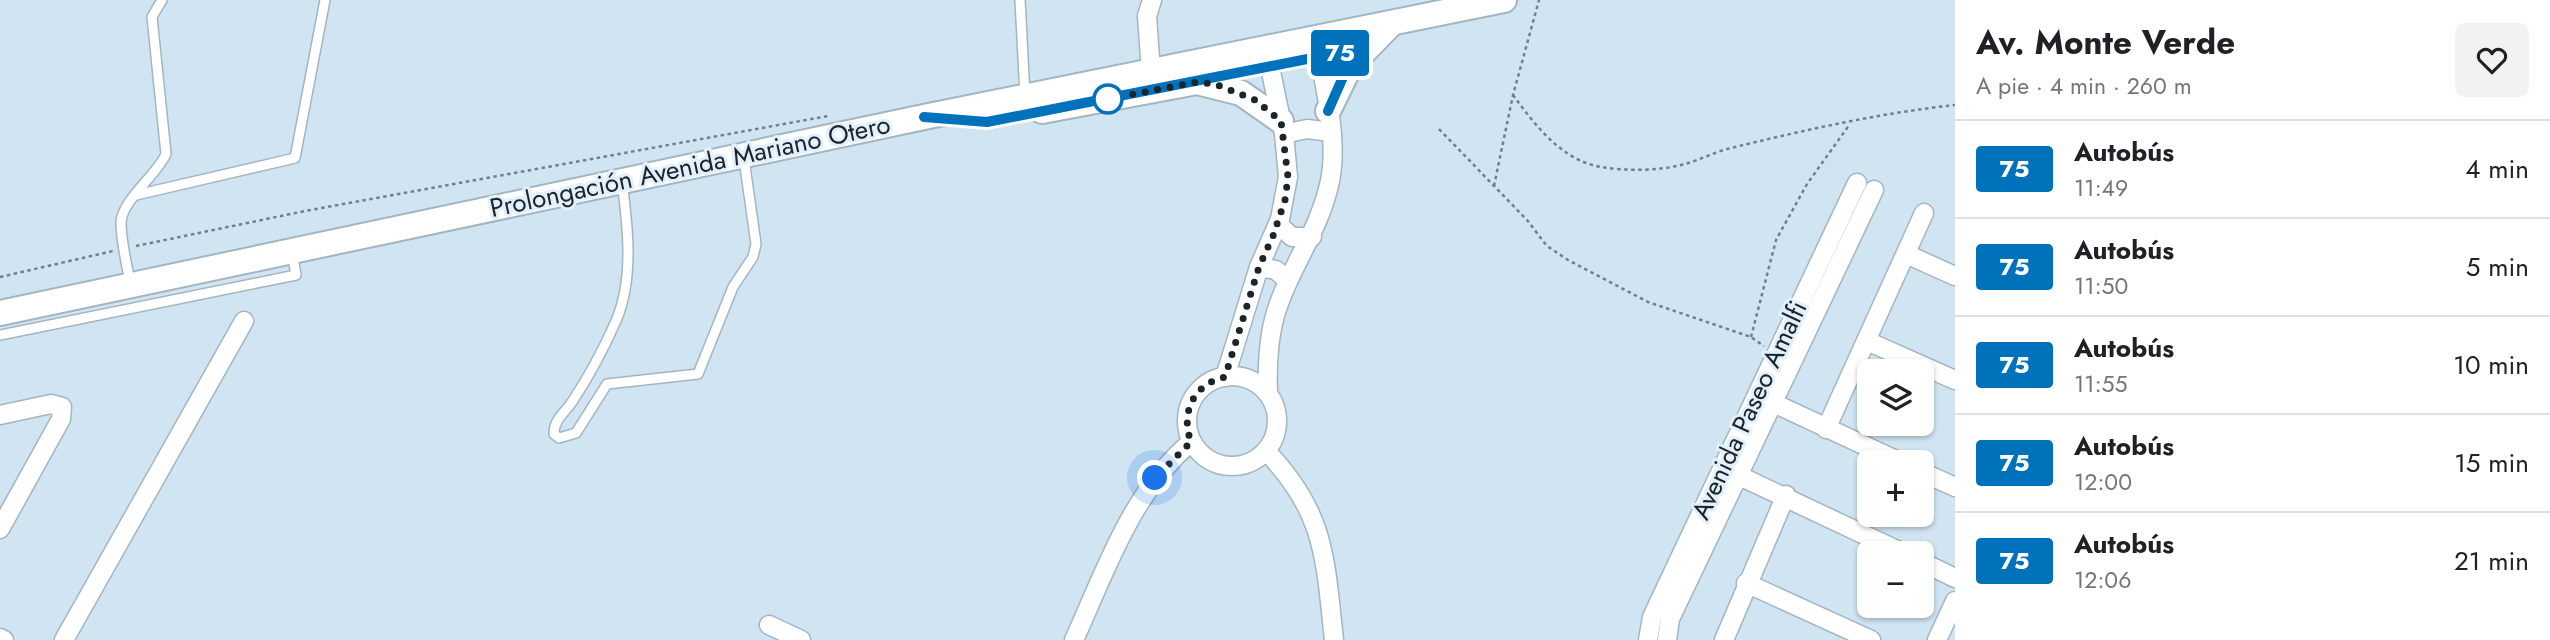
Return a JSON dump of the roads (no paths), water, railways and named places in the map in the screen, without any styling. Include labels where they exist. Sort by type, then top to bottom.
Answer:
[{"type":"street","points":[[1151,72],[1147,16],[1152,0]]},
{"type":"street","name":"Prolongación Avenida Mariano Otero","points":[[0,313],[924,117],[1151,72],[1268,57],[1317,47],[1392,23],[1504,0]]},
{"type":"street","points":[[1329,122],[1343,77],[1392,23]]},
{"type":"street","points":[[1268,394],[1248,379],[1225,377],[1208,383],[1194,396],[1187,414],[1191,442],[1209,461],[1226,467],[1252,462],[1266,451],[1275,436],[1277,418],[1268,394],[1267,366],[1273,328],[1288,281],[1312,237],[1330,178],[1333,152],[1317,47]]},
{"type":"street","points":[[1225,377],[1259,267],[1278,225],[1288,177],[1282,128],[1268,57]]},
{"type":"street","points":[[924,117],[987,122],[1197,82],[1241,93],[1282,128],[1307,129],[1329,122]]},
{"type":"street","name":"Avenida Paseo Amalfi","points":[[1648,640],[1652,617],[1857,183]]},
{"type":"street","name":"Avenida Paseo Amalfi","points":[[1667,640],[1670,619],[1874,190]]},
{"type":"street","points":[[1826,429],[1924,213]]},
{"type":"street","points":[[1278,225],[1292,237],[1312,237]]},
{"type":"street","points":[[1906,254],[1955,276]]},
{"type":"street","points":[[1259,267],[1276,270],[1288,281]]},
{"type":"street","points":[[64,640],[244,321]]},
{"type":"street","points":[[1867,341],[1955,380]]},
{"type":"street","points":[[1756,394],[1873,450]]},
{"type":"street","points":[[0,415],[51,404],[62,407],[61,419],[0,529]]},
{"type":"street","points":[[1074,640],[1130,515],[1155,478],[1191,442]]},
{"type":"street","points":[[1266,451],[1293,480],[1312,512],[1325,555],[1334,640]]},
{"type":"street","points":[[1721,467],[1786,495],[1879,541]]},
{"type":"street","points":[[1934,477],[1955,487]]},
{"type":"street","points":[[1724,640],[1746,583],[1786,495]]},
{"type":"street","points":[[1934,568],[1955,578]]},
{"type":"street","points":[[1746,583],[1871,640]]},
{"type":"street","points":[[1937,640],[1955,601]]},
{"type":"street","points":[[769,625],[800,640]]},
{"type":"lane","points":[[131,285],[121,220],[136,195],[162,165],[166,154],[152,17],[162,0]]},
{"type":"lane","points":[[136,195],[295,158],[325,0]]},
{"type":"lane","points":[[1020,0],[1026,97]]},
{"type":"lane","points":[[1317,47],[1368,47]]},
{"type":"lane","points":[[1197,82],[1268,57]]},
{"type":"lane","points":[[622,181],[627,223],[625,286],[617,319],[571,403],[556,422],[554,434],[559,438],[576,433],[607,384],[631,379],[698,374],[733,287],[753,257],[756,244],[743,155]]},
{"type":"lane","points":[[0,335],[296,275],[292,251]]}]
